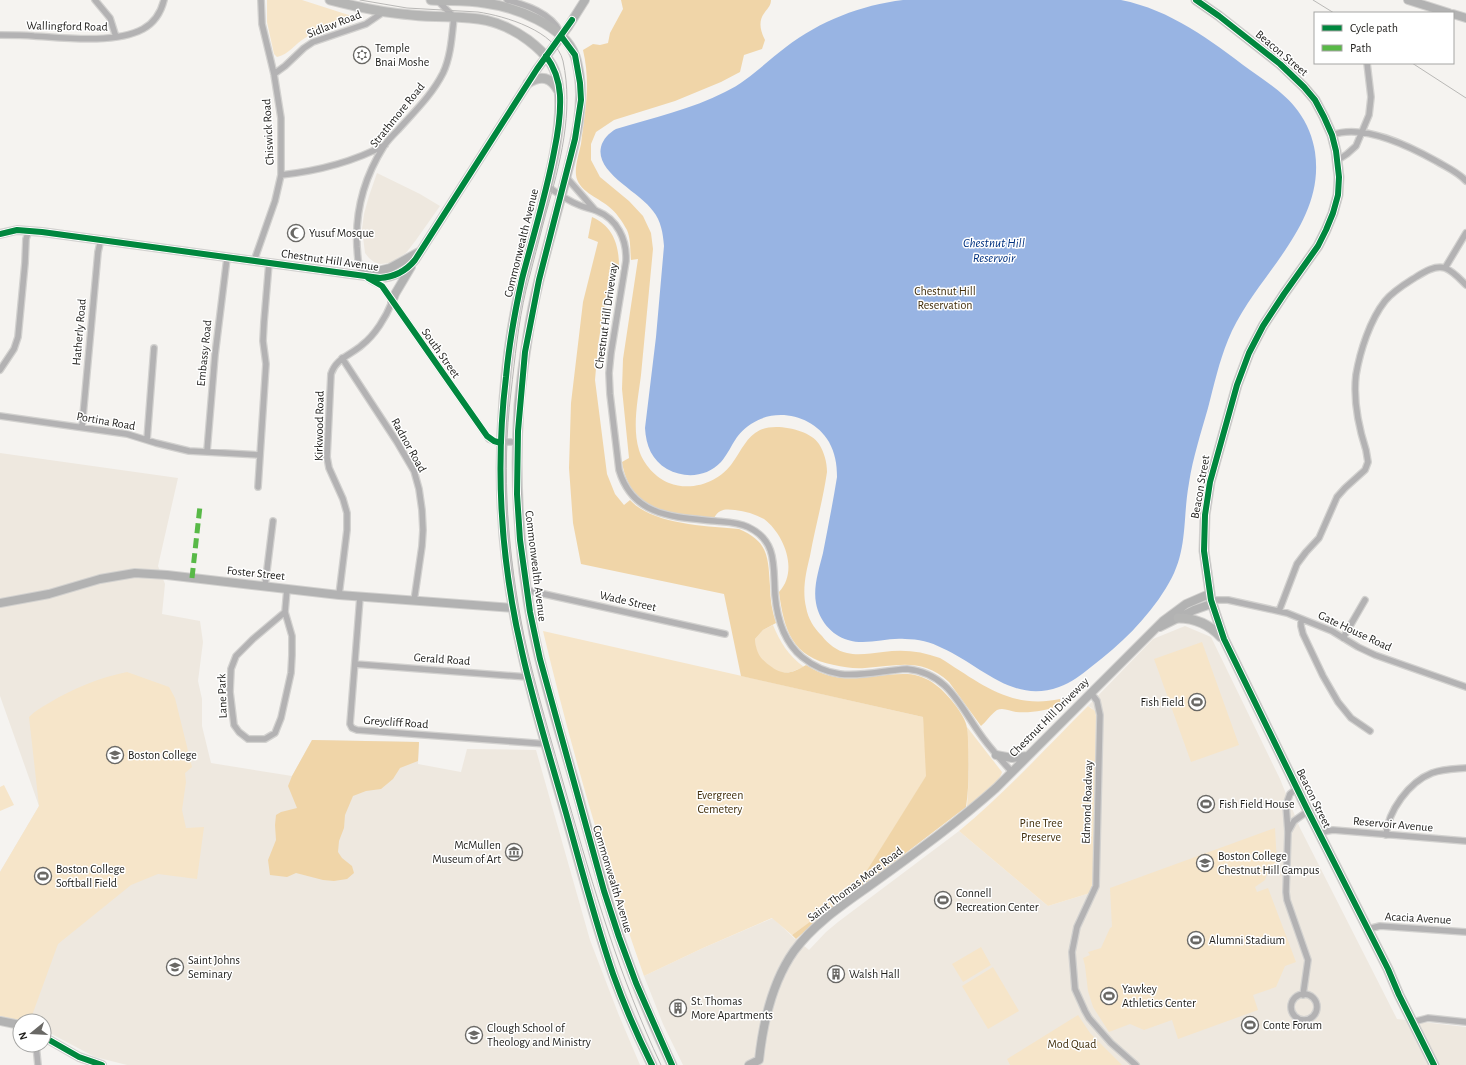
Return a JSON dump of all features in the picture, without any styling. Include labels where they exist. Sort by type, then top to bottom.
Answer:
[{"type":"main road","name":"Commonwealth Avenue","points":[[330,0],[413,16],[481,19],[502,24],[519,33],[536,46],[546,56],[555,71],[560,94],[558,130],[547,186],[527,259],[512,330],[505,380],[501,443],[503,532],[513,608],[537,712],[606,952],[622,998],[652,1065]]},
{"type":"main road","name":"Commonwealth Avenue","points":[[431,0],[483,3],[507,8],[553,28],[575,55],[581,93],[575,139],[562,196],[532,310],[522,383],[518,442],[518,516],[526,590],[535,636],[604,891],[645,1006],[672,1065]]},
{"type":"main road","name":"Chestnut Hill Avenue","points":[[0,234],[17,230],[29,230],[380,278],[389,277],[407,269],[415,260],[528,83],[585,0]]},
{"type":"main road","name":"Beacon Street","points":[[1196,0],[1219,16],[1280,64],[1295,77],[1315,100],[1332,135],[1338,160],[1339,177],[1338,195],[1326,230],[1318,246],[1263,326],[1244,364],[1233,397],[1213,470],[1206,506],[1204,551],[1210,599],[1224,639],[1434,1065]]},
{"type":"main road","points":[[1408,0],[1446,12]]},
{"type":"main road","points":[[1454,14],[1466,18]]},
{"type":"main road","points":[[528,83],[537,78],[547,78],[555,84],[560,94]]},
{"type":"main road","name":"Chestnut Hill Avenue","points":[[363,275],[390,268],[419,252]]},
{"type":"main road","points":[[392,302],[395,294],[415,260]]},
{"type":"main road","name":"Foster Street","points":[[0,603],[49,594],[100,579],[136,573],[360,597],[513,608]]},
{"type":"main road","name":"Chestnut Hill Driveway","points":[[1152,631],[1210,599]]},
{"type":"main road","name":"Chestnut Hill Driveway","points":[[1012,772],[1152,631],[1178,610],[1210,599]]},
{"type":"main road","points":[[1178,618],[1202,622],[1224,639]]},
{"type":"main road","points":[[537,712],[553,707]]},
{"type":"main road","points":[[996,755],[1012,758],[1028,756]]},
{"type":"main road","name":"Saint Thomas More Road","points":[[749,1065],[760,1063],[766,1016],[778,981],[790,957],[803,940],[815,927],[985,798],[1012,772]]},
{"type":"main road","points":[[0,1021],[12,1023]]},
{"type":"main road","points":[[52,1042],[79,1057],[102,1065]]},
{"type":"street","points":[[94,0],[110,18],[116,37]]},
{"type":"street","name":"Wallingford Road","points":[[0,35],[59,38],[116,37],[131,34],[149,25],[159,12],[164,0]]},
{"type":"street","name":"Chiswick Road","points":[[254,261],[275,201],[281,175],[281,118],[274,74],[262,24],[261,0]]},
{"type":"street","points":[[437,0],[454,17]]},
{"type":"street","name":"Commonwealth Avenue","points":[[507,0],[545,15],[555,24],[561,36]]},
{"type":"street","name":"Sidlaw Road","points":[[274,74],[313,42],[366,24],[385,11]]},
{"type":"street","name":"Strathmore Road","points":[[363,275],[358,264],[358,210],[367,182],[377,158],[385,145],[423,103],[443,72],[450,48],[454,17]]},
{"type":"street","points":[[1338,160],[1352,151],[1356,146],[1363,133],[1369,115],[1371,102],[1367,64]]},
{"type":"street","points":[[1332,135],[1347,131],[1392,139],[1456,172],[1466,181]]},
{"type":"street","points":[[281,175],[314,171],[335,166],[385,145]]},
{"type":"street","name":"Chestnut Hill Driveway","points":[[566,177],[595,210]]},
{"type":"street","name":"Chestnut Hill Driveway","points":[[547,186],[562,196],[580,205],[595,210],[609,218],[618,229],[624,241],[626,253],[625,269],[609,374],[619,466],[622,478],[630,494],[641,504],[662,514],[735,523],[758,533],[767,542],[772,554],[776,603],[780,622],[787,639],[800,655],[817,667],[839,674],[907,669],[928,674],[944,685],[953,694],[996,755],[1012,772]]},
{"type":"street","points":[[0,370],[14,349],[18,337],[26,239],[29,230]]},
{"type":"street","points":[[1445,268],[1466,233]]},
{"type":"street","name":"Hatherly Road","points":[[82,427],[98,252],[101,239]]},
{"type":"street","name":"Embassy Road","points":[[207,451],[215,355],[227,258]]},
{"type":"street","points":[[258,486],[266,364],[263,341],[269,263]]},
{"type":"street","points":[[1279,611],[1297,564],[1319,538],[1338,497],[1345,488],[1363,474],[1367,467],[1366,450],[1356,412],[1355,386],[1362,348],[1375,318],[1385,302],[1404,284],[1428,270],[1445,268],[1456,275],[1466,285]]},
{"type":"street","name":"South Street","points":[[363,275],[382,286],[487,436],[494,441],[501,443]]},
{"type":"street","name":"Kirkwood Road","points":[[339,595],[347,530],[347,513],[329,468],[327,457],[330,378],[335,365],[342,358],[366,342],[385,315],[392,302]]},
{"type":"street","points":[[147,440],[154,348]]},
{"type":"street","name":"Radnor Road","points":[[342,358],[397,442],[414,471],[419,489],[423,530],[414,601]]},
{"type":"street","name":"Portina Road","points":[[0,416],[127,434],[189,451],[260,455]]},
{"type":"street","points":[[501,443],[518,442]]},
{"type":"street","points":[[265,586],[273,521]]},
{"type":"street","name":"Lane Park","points":[[285,612],[253,639],[236,656],[231,669],[230,692],[234,725],[239,732],[248,738],[265,740],[275,733],[281,718],[291,673],[292,655],[292,636],[285,612],[287,589]]},
{"type":"street","name":"Wade Street","points":[[526,590],[725,634]]},
{"type":"street","name":"Greycliff Road","points":[[360,597],[350,724],[354,730],[546,744]]},
{"type":"street","name":"Gate House Road","points":[[1210,599],[1228,600],[1258,608],[1279,611],[1332,631],[1375,655],[1466,687]]},
{"type":"street","points":[[1343,638],[1365,600]]},
{"type":"street","points":[[1301,619],[1303,634],[1323,676],[1338,702],[1351,718],[1370,731]]},
{"type":"street","name":"Gerald Road","points":[[355,664],[528,677]]},
{"type":"street","name":"Edmond Roadway","points":[[1091,693],[1097,701],[1100,715],[1096,886],[1077,927],[1072,952],[1075,989],[1089,1018],[1111,1042],[1136,1065]]},
{"type":"street","points":[[1386,835],[1387,823],[1393,811],[1414,784],[1439,771],[1466,768]]},
{"type":"street","points":[[1297,788],[1293,790],[1287,798],[1286,811],[1288,832],[1286,896],[1308,960],[1303,995]]},
{"type":"street","points":[[1288,832],[1294,821],[1308,812]]},
{"type":"street","name":"Reservoir Avenue","points":[[1320,834],[1333,830],[1466,841]]},
{"type":"street","name":"Acacia Avenue","points":[[1368,929],[1380,926],[1466,932]]},
{"type":"street","points":[[1303,995],[1311,997],[1316,1004],[1316,1012],[1314,1016],[1306,1020],[1295,1017],[1291,1009],[1295,998],[1303,995]]},
{"type":"street","points":[[1413,1022],[1428,1018],[1466,1022]]},
{"type":"street","points":[[37,1053],[38,1065]]},
{"type":"shaded area","points":[[621,0],[771,0],[770,5],[761,19],[761,29],[765,40],[762,49],[744,55],[740,72],[721,82],[675,101],[614,120],[596,132],[591,144],[591,160],[600,177],[629,201],[643,216],[651,233],[653,249],[636,422],[639,450],[647,465],[659,478],[664,481],[678,486],[696,486],[713,480],[721,475],[733,462],[751,436],[760,430],[766,428],[783,427],[808,434],[821,447],[827,468],[804,588],[808,615],[824,639],[836,649],[852,654],[890,651],[919,652],[940,658],[996,692],[1026,701],[1060,699],[1060,705],[1033,712],[1016,712],[999,709],[981,726],[949,682],[939,674],[929,669],[909,665],[849,668],[820,661],[808,656],[793,640],[784,618],[779,592],[785,583],[788,574],[786,553],[778,534],[764,519],[739,510],[723,510],[714,518],[669,512],[644,501],[634,491],[627,479],[622,462],[629,458],[622,389],[623,359],[638,259],[631,260],[630,241],[627,230],[621,220],[611,208],[580,185],[577,181],[576,175],[577,159],[581,144],[586,109],[587,74],[583,50],[593,44],[600,45],[608,43],[610,33],[623,9]]},
{"type":"shaded area","points":[[377,173],[420,194],[440,206],[406,253],[390,263],[380,264],[374,262],[365,253],[362,229],[364,214]]},
{"type":"shaded area","points":[[592,217],[610,231],[616,244],[619,258],[619,266],[611,267],[598,345],[595,380],[607,474],[615,494],[624,505],[630,500],[652,515],[681,523],[739,529],[756,539],[765,552],[769,567],[772,609],[776,623],[763,630],[755,639],[755,643],[760,657],[774,669],[783,672],[791,672],[806,665],[819,672],[844,678],[893,674],[907,674],[922,677],[935,684],[946,694],[963,716],[966,725],[969,769],[966,807],[814,923],[796,939],[792,935],[856,888],[926,776],[923,717],[741,676],[724,594],[581,564],[573,523],[569,468],[571,403],[583,302],[598,242],[588,238]]},
{"type":"shaded area","name":"Boston College","points":[[0,453],[178,478],[158,566],[165,584],[162,614],[200,621],[203,642],[198,681],[202,699],[202,726],[211,763],[292,776],[312,740],[419,742],[418,764],[461,772],[467,749],[536,750],[590,940],[640,1065],[127,1065],[95,1057],[52,1034],[52,1013],[12,1013],[12,1019],[0,1016],[0,872],[39,806],[0,696]]},
{"type":"shaded area","name":"Boston College Chestnut Hill Campus","points":[[1185,626],[1211,637],[1280,779],[1300,828],[1397,1019],[1466,1027],[1466,1065],[683,1065],[663,1024],[644,976],[703,948],[773,918],[809,950],[838,922],[959,831],[1048,906],[1090,893],[1093,883],[1096,716],[1092,708],[1088,706],[1153,639]]},
{"type":"shaded area","points":[[312,740],[419,742],[418,761],[400,768],[393,779],[381,789],[366,791],[353,796],[345,815],[344,828],[339,841],[338,852],[342,858],[352,866],[354,873],[347,879],[334,881],[323,880],[296,873],[287,877],[270,875],[268,860],[276,840],[276,815],[281,812],[297,808],[288,786]]},
{"type":"green space","points":[[267,0],[302,0],[358,18],[311,34],[285,54],[277,57],[274,54],[267,22]]},
{"type":"green space","points":[[773,625],[785,648],[793,658],[804,667],[791,672],[781,673],[773,669],[762,660],[756,651],[755,639],[763,630]]},
{"type":"green space","name":"Evergreen Cemetery","points":[[543,631],[923,717],[927,775],[856,889],[792,935],[772,918],[644,976],[615,891],[589,805]]},
{"type":"green space","name":"Fish Field","points":[[1202,642],[1239,745],[1191,762],[1154,659]]},
{"type":"green space","points":[[127,672],[169,687],[175,698],[192,767],[185,773],[186,782],[182,810],[186,828],[204,827],[197,879],[158,874],[131,885],[58,944],[33,1013],[12,1013],[12,1019],[0,1016],[0,872],[39,806],[29,717],[44,706],[77,688],[106,677]]},
{"type":"green space","name":"Pine Tree Preserve","points":[[1088,706],[1095,711],[1096,716],[1093,883],[1090,893],[1048,906],[959,831],[1009,786]]},
{"type":"green space","points":[[967,727],[1002,772],[997,781],[987,791],[967,807],[969,772]]},
{"type":"green space","points":[[4,785],[14,805],[0,811],[0,787]]},
{"type":"green space","name":"Alumni Stadium","points":[[1275,828],[1277,865],[1269,868],[1265,880],[1255,887],[1257,892],[1268,888],[1296,962],[1285,966],[1276,987],[1253,995],[1258,1010],[1178,1039],[1172,1020],[1144,1030],[1130,1024],[1109,1032],[1093,1007],[1088,991],[1083,958],[1090,955],[1088,952],[1101,948],[1110,928],[1112,927],[1110,888]]},
{"type":"green space","points":[[981,947],[991,965],[963,982],[952,964]]},
{"type":"green space","points":[[993,967],[1019,1011],[988,1029],[962,986]]},
{"type":"green space","name":"Mod Quad","points":[[1078,1015],[1090,1033],[1122,1065],[1010,1065],[1007,1059]]},
{"type":"water","name":"Chestnut Hill Reservoir","points":[[903,0],[1121,0],[1157,11],[1205,37],[1288,99],[1304,120],[1314,147],[1315,179],[1310,204],[1299,228],[1239,317],[1222,357],[1197,445],[1189,483],[1182,549],[1173,575],[1159,599],[1142,621],[1112,650],[1072,681],[1059,687],[1042,691],[1012,687],[956,655],[929,643],[898,639],[855,642],[842,638],[831,631],[820,615],[816,603],[815,591],[837,472],[833,450],[829,442],[814,425],[793,416],[771,416],[761,419],[751,424],[740,433],[721,462],[709,471],[696,475],[681,474],[667,469],[657,461],[648,447],[645,428],[656,337],[664,246],[663,236],[660,223],[653,211],[647,204],[611,174],[605,165],[601,156],[603,141],[616,129],[686,108],[733,88],[799,38],[827,22],[856,10],[887,2]]},
{"type":"tram line","points":[[360,0],[407,8],[478,12],[502,17],[515,21],[540,33],[551,41],[558,50],[563,61],[567,99],[564,138],[556,176],[523,303],[511,392],[508,422],[506,484],[510,545],[518,606],[524,636],[567,796],[608,932],[632,998],[661,1065]]},
{"type":"tram line","points":[[1313,0],[1332,12]]},
{"type":"tram line","points":[[1414,64],[1466,98]]},
{"type":"marked path","points":[[192,578],[200,506]]},
{"type":"cycle path","points":[[1196,0],[1219,16],[1280,64],[1315,100],[1332,135],[1336,151],[1339,177],[1338,195],[1326,230],[1318,246],[1263,326],[1249,353],[1237,385],[1210,482],[1205,515],[1204,551],[1211,600],[1224,639],[1434,1065]]},
{"type":"cycle path","points":[[0,234],[17,230],[42,232],[380,278],[395,275],[404,270],[415,260],[537,69],[572,20]]},
{"type":"cycle path","points":[[561,36],[575,55],[580,83],[581,100],[575,139],[539,280],[525,352],[518,431],[517,494],[520,540],[530,612],[540,659],[604,891],[636,983],[672,1065]]},
{"type":"cycle path","points":[[546,56],[554,70],[559,85],[560,116],[547,184],[522,279],[509,352],[501,446],[502,515],[505,549],[515,618],[527,672],[537,713],[588,894],[617,986],[652,1065]]},
{"type":"cycle path","points":[[368,278],[382,286],[487,436],[494,441],[501,443]]},
{"type":"cycle path","points":[[52,1042],[79,1057],[102,1065]]},
{"type":"place","name":"Temple Bnai Moshe","points":[[362,55]]},
{"type":"place","name":"Yusuf Mosque","points":[[296,233]]},
{"type":"place","name":"Fish Field","points":[[1197,702]]},
{"type":"place","name":"Boston College","points":[[115,755]]},
{"type":"place","name":"Fish Field House","points":[[1206,804]]},
{"type":"place","name":"McMullen Museum of Art","points":[[514,852]]},
{"type":"place","name":"Boston College Chestnut Hill Campus","points":[[1205,863]]},
{"type":"place","name":"Boston College Softball Field","points":[[43,876]]},
{"type":"place","name":"Connell Recreation Center","points":[[943,900]]},
{"type":"place","name":"Alumni Stadium","points":[[1196,940]]},
{"type":"place","name":"Saint Johns Seminary","points":[[175,967]]},
{"type":"place","name":"Walsh Hall","points":[[836,974]]},
{"type":"place","name":"Yawkey Athletics Center","points":[[1109,996]]},
{"type":"place","name":"St. Thomas More Apartments","points":[[678,1008]]},
{"type":"place","name":"Conte Forum","points":[[1250,1025]]},
{"type":"place","name":"Clough School of Theology and Ministry","points":[[474,1035]]},
{"type":"park label","name":"Chestnut Hill Reservation","points":[[945,298]]}]
